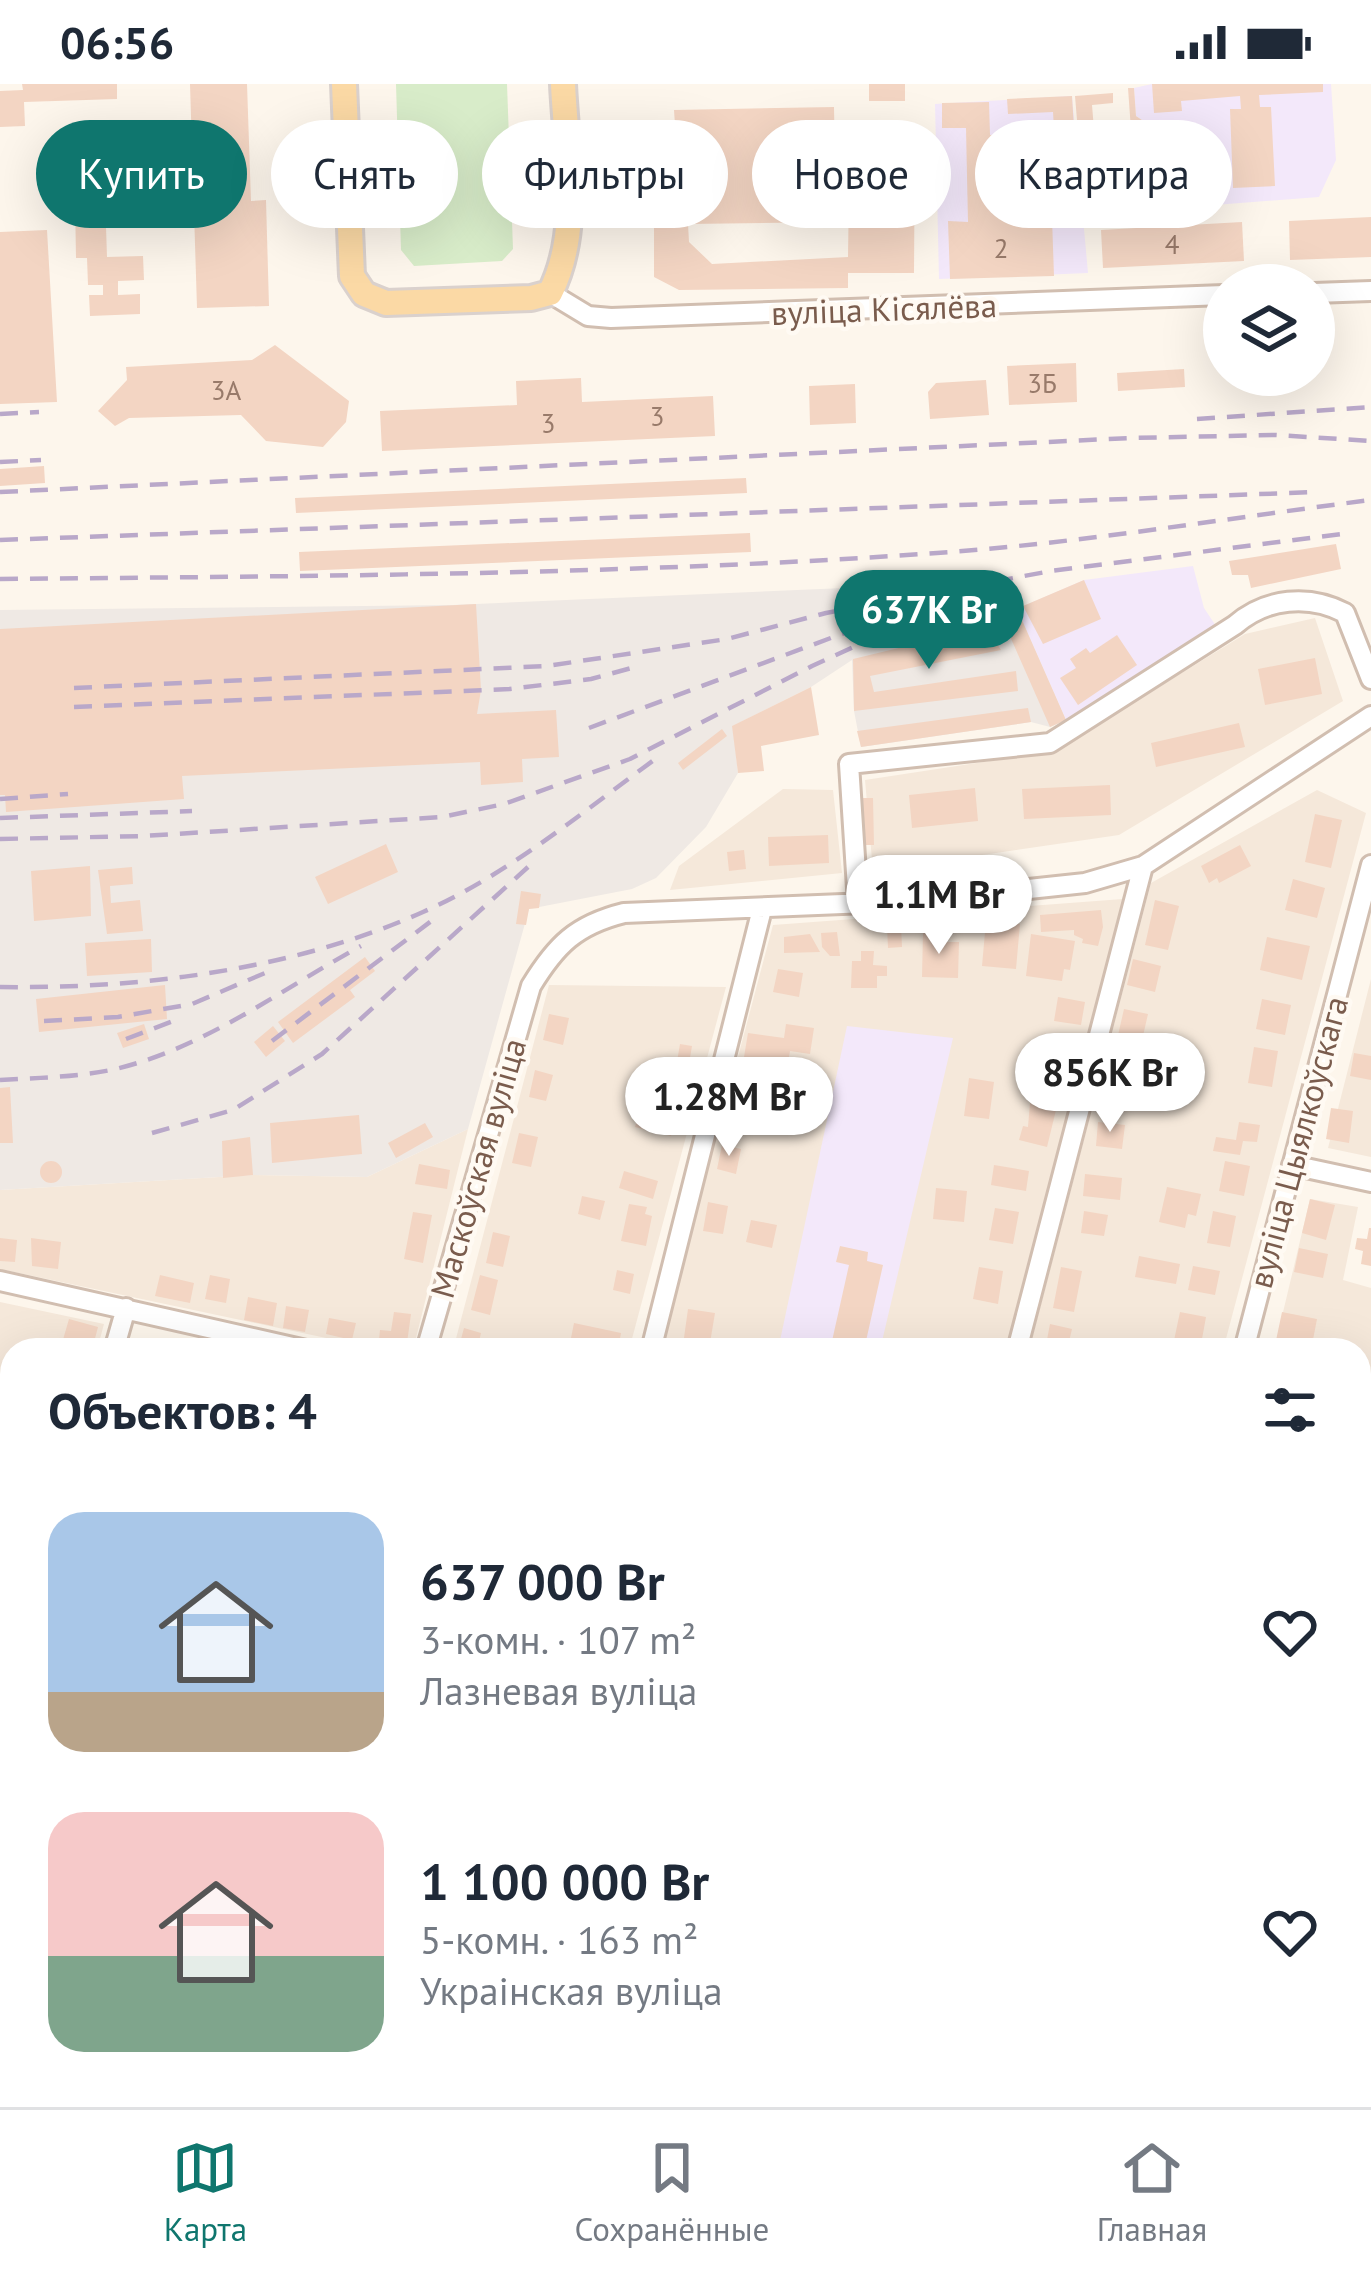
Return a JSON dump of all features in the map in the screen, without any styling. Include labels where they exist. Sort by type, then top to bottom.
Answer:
[{"type":"main road","points":[[344,84],[352,276],[364,294],[386,303],[531,298],[550,293],[568,242],[563,84]]},
{"type":"street","points":[[1335,292],[1371,291]]},
{"type":"street","name":"вуліца Кісялёва","points":[[550,293],[588,316],[611,318],[1203,296]]},
{"type":"street","points":[[858,904],[849,764],[1050,743],[1235,625],[1254,608],[1296,601],[1324,602],[1345,613],[1371,679]]},
{"type":"street","points":[[653,1338],[762,909],[1085,883],[1143,866],[1371,716]]},
{"type":"street","name":"вуліца Цыялкоўскага","points":[[1247,1338],[1371,865]]},
{"type":"street","points":[[1021,1338],[1143,866]]},
{"type":"street","name":"Маскоўская вуліца","points":[[429,1338],[531,986],[550,954],[594,921],[624,913],[762,909]]},
{"type":"street","points":[[1292,1165],[1371,1182]]},
{"type":"street","points":[[0,1280],[255,1338]]},
{"type":"street","points":[[117,1338],[126,1308]]},
{"type":"shaded area","points":[[1152,84],[1331,84],[1336,160],[1319,197],[1232,204],[1232,120],[1142,120],[1136,116],[1134,88]]},
{"type":"shaded area","points":[[1072,96],[1074,120],[975,120],[975,228],[1084,228],[1088,273],[939,279],[938,228],[951,228],[951,120],[935,120],[935,104]]},
{"type":"shaded area","points":[[1193,566],[1204,608],[1216,626],[1066,720],[1017,609],[1084,580]]},
{"type":"shaded area","points":[[891,586],[916,634],[1010,593],[1066,720],[1050,727],[1031,722],[861,747],[852,660],[811,687],[733,726],[738,773],[706,827],[656,878],[632,889],[529,909],[468,1129],[367,1177],[253,1175],[0,1190],[0,610],[453,605]]},
{"type":"shaded area","points":[[1315,618],[1343,701],[1119,835],[873,871],[865,780],[1055,751],[1245,634]]},
{"type":"shaded area","points":[[783,789],[833,790],[842,873],[670,890],[679,866]]},
{"type":"shaded area","points":[[1317,790],[1366,813],[1226,1338],[1032,1338],[1151,883]]},
{"type":"shaded area","points":[[1123,899],[1011,1338],[663,1338],[773,925]]},
{"type":"shaded area","points":[[1371,979],[1371,1157],[1328,1148]]},
{"type":"shaded area","points":[[549,985],[726,987],[632,1338],[456,1338]]},
{"type":"shaded area","points":[[847,1026],[953,1038],[883,1338],[781,1338]]},
{"type":"shaded area","points":[[468,1129],[416,1338],[326,1338],[0,1269],[0,1190],[253,1175],[367,1177]]},
{"type":"shaded area","points":[[1310,1199],[1358,1207],[1343,1280],[1371,1288],[1371,1338],[1277,1338]]},
{"type":"shaded area","points":[[0,1302],[104,1324],[100,1338],[0,1338]]},
{"type":"green space","points":[[396,84],[507,84],[508,120],[482,120],[482,228],[512,228],[513,249],[502,261],[414,266],[401,250],[400,228],[458,228],[458,120],[397,120]]},
{"type":"building","points":[[22,84],[117,84],[117,99],[24,102],[25,126],[0,127],[0,91],[23,90]]},
{"type":"building","points":[[190,84],[247,84],[251,201],[266,200],[269,306],[197,308],[194,228],[247,228],[247,120],[191,120]]},
{"type":"building","points":[[869,84],[905,84],[905,101],[869,101]]},
{"type":"building","points":[[1152,84],[1323,84],[1323,92],[1259,95],[1260,107],[1271,107],[1275,186],[1233,188],[1230,109],[1241,109],[1240,96],[1181,101],[1182,111],[1154,113]]},
{"type":"building","points":[[1128,88],[1134,88],[1136,116],[1142,120],[1130,120]]},
{"type":"building","points":[[1113,93],[1113,103],[1092,105],[1093,120],[1077,120],[1075,96]]},
{"type":"building","points":[[1072,96],[1074,120],[1053,120],[1053,112],[1008,114],[1007,99]]},
{"type":"building","points":[[989,102],[990,120],[975,120],[975,228],[1052,228],[1054,276],[950,279],[948,228],[951,221],[968,222],[966,128],[951,128],[951,120],[942,120],[942,103]]},
{"type":"building","points":[[834,107],[834,120],[752,120],[752,223],[728,223],[728,120],[675,120],[674,110]]},
{"type":"building","points":[[1371,217],[1371,257],[1290,260],[1289,221]]},
{"type":"building","points":[[1242,222],[1244,261],[1103,268],[1101,230],[1232,228],[1232,223]]},
{"type":"building","points":[[75,228],[106,228],[107,257],[143,256],[144,280],[118,281],[118,295],[140,294],[140,314],[90,316],[89,295],[103,295],[103,285],[88,285],[87,258],[76,258]]},
{"type":"building","points":[[654,228],[688,228],[689,242],[712,264],[848,257],[848,228],[914,228],[914,273],[848,273],[848,288],[679,290],[654,277]]},
{"type":"building","points":[[47,230],[57,402],[0,404],[0,232]]},
{"type":"building","points":[[275,345],[349,401],[346,422],[323,447],[266,441],[241,415],[129,418],[115,426],[98,411],[127,380],[126,367],[252,360]]},
{"type":"building","points":[[1076,363],[1077,402],[1009,405],[1007,366]]},
{"type":"building","points":[[1184,369],[1185,387],[1118,391],[1117,373]]},
{"type":"building","points":[[581,378],[582,402],[713,396],[715,436],[382,451],[380,411],[517,405],[516,381]]},
{"type":"building","points":[[986,380],[989,415],[930,419],[928,392],[936,383]]},
{"type":"building","points":[[855,384],[856,423],[810,425],[809,386]]},
{"type":"building","points":[[44,466],[45,483],[0,486],[0,469]]},
{"type":"building","points":[[746,478],[747,493],[296,513],[295,498]]},
{"type":"building","points":[[750,533],[751,552],[300,571],[299,552]]},
{"type":"building","points":[[1336,544],[1341,569],[1251,588],[1248,575],[1232,575],[1229,561]]},
{"type":"building","points":[[1084,580],[1101,619],[1043,644],[1023,606]]},
{"type":"building","points":[[1010,593],[1066,720],[1050,727],[994,600]]},
{"type":"building","points":[[476,604],[481,690],[477,714],[556,710],[559,757],[522,759],[523,782],[481,785],[480,762],[182,776],[184,799],[6,812],[5,795],[0,795],[0,629]]},
{"type":"building","points":[[986,627],[1001,650],[870,676],[874,692],[1016,671],[1018,691],[854,711],[853,659]]},
{"type":"building","points":[[1117,635],[1137,665],[1078,705],[1060,678],[1076,668],[1070,659],[1086,648],[1090,653]]},
{"type":"building","points":[[1315,658],[1322,694],[1265,705],[1258,669]]},
{"type":"building","points":[[811,687],[819,735],[761,746],[764,771],[738,773],[732,726]]},
{"type":"building","points":[[1028,708],[1031,722],[861,747],[857,731]]},
{"type":"building","points":[[1239,723],[1245,747],[1156,767],[1151,743]]},
{"type":"building","points":[[722,729],[727,736],[683,770],[678,763]]},
{"type":"building","points":[[1110,785],[1111,815],[1024,819],[1022,789]]},
{"type":"building","points":[[975,788],[978,821],[912,828],[909,795]]},
{"type":"building","points":[[855,798],[873,798],[874,845],[856,845]]},
{"type":"building","points":[[1315,814],[1342,820],[1331,868],[1305,862]]},
{"type":"building","points":[[828,835],[829,863],[769,866],[768,837]]},
{"type":"building","points":[[386,844],[398,872],[328,904],[315,877]]},
{"type":"building","points":[[1240,845],[1251,866],[1219,883],[1217,878],[1209,883],[1201,866]]},
{"type":"building","points":[[744,850],[746,869],[729,871],[727,852]]},
{"type":"building","points":[[90,866],[91,916],[34,921],[31,871]]},
{"type":"building","points":[[132,867],[133,884],[110,886],[111,903],[140,900],[143,931],[107,934],[98,870]]},
{"type":"building","points":[[1293,879],[1325,888],[1317,918],[1285,910]]},
{"type":"building","points":[[521,891],[541,894],[539,908],[529,909],[526,925],[516,924]]},
{"type":"building","points":[[1155,900],[1179,906],[1168,950],[1145,945]]},
{"type":"building","points":[[1101,910],[1098,946],[1082,943],[1074,930],[1041,932],[1040,915]]},
{"type":"building","points":[[986,921],[1020,924],[1016,969],[982,966]]},
{"type":"building","points":[[887,925],[901,925],[902,947],[888,948]]},
{"type":"building","points":[[837,932],[840,956],[830,956],[822,947],[821,933]]},
{"type":"building","points":[[923,932],[940,932],[939,942],[959,942],[958,978],[922,977]]},
{"type":"building","points":[[810,934],[820,952],[784,953],[784,937]]},
{"type":"building","points":[[1031,934],[1075,941],[1070,970],[1064,969],[1062,981],[1026,976]]},
{"type":"building","points":[[1267,937],[1310,946],[1302,980],[1260,970]]},
{"type":"building","points":[[151,939],[152,972],[87,976],[85,943]]},
{"type":"building","points":[[861,951],[874,951],[873,965],[887,966],[887,976],[877,976],[877,988],[851,988],[852,961],[861,961]]},
{"type":"building","points":[[365,957],[375,971],[350,990],[355,997],[293,1043],[278,1022]]},
{"type":"building","points":[[1133,959],[1161,966],[1155,992],[1127,985]]},
{"type":"building","points":[[778,969],[803,973],[799,997],[773,992]]},
{"type":"building","points":[[165,985],[167,1019],[39,1032],[36,999]]},
{"type":"building","points":[[1058,997],[1085,1002],[1081,1025],[1054,1021]]},
{"type":"building","points":[[1262,999],[1291,1005],[1285,1035],[1256,1029]]},
{"type":"building","points":[[1124,1009],[1148,1014],[1140,1049],[1116,1044]]},
{"type":"building","points":[[549,1014],[569,1018],[563,1045],[543,1040]]},
{"type":"building","points":[[144,1024],[149,1039],[123,1048],[117,1033]]},
{"type":"building","points":[[786,1024],[814,1028],[810,1054],[790,1051],[787,1069],[743,1063],[748,1033],[784,1038]]},
{"type":"building","points":[[273,1026],[285,1041],[266,1057],[254,1042]]},
{"type":"building","points":[[1045,1043],[1068,1049],[1059,1090],[1036,1085]]},
{"type":"building","points":[[680,1044],[692,1046],[686,1081],[674,1079]]},
{"type":"building","points":[[1254,1047],[1278,1051],[1272,1087],[1248,1083]]},
{"type":"building","points":[[1354,1053],[1371,1056],[1371,1080],[1350,1076]]},
{"type":"building","points":[[535,1070],[553,1075],[546,1101],[529,1097]]},
{"type":"building","points":[[1107,1076],[1127,1078],[1125,1105],[1104,1103]]},
{"type":"building","points":[[969,1078],[994,1082],[989,1119],[964,1116]]},
{"type":"building","points":[[10,1087],[13,1143],[0,1143],[0,1088]]},
{"type":"building","points":[[1030,1103],[1056,1110],[1047,1147],[1019,1140],[1023,1126],[1028,1127]]},
{"type":"building","points":[[1331,1108],[1353,1111],[1349,1143],[1326,1139]]},
{"type":"building","points":[[640,1110],[675,1119],[671,1136],[635,1127]]},
{"type":"building","points":[[359,1115],[362,1154],[272,1163],[270,1123]]},
{"type":"building","points":[[727,1116],[744,1118],[742,1134],[725,1131]]},
{"type":"building","points":[[1098,1122],[1125,1125],[1122,1149],[1096,1146]]},
{"type":"building","points":[[1239,1122],[1260,1125],[1257,1142],[1243,1141],[1240,1155],[1213,1151],[1216,1137],[1236,1140]]},
{"type":"building","points":[[425,1123],[433,1137],[396,1158],[388,1143]]},
{"type":"building","points":[[519,1133],[538,1137],[531,1167],[512,1163]]},
{"type":"building","points":[[250,1137],[253,1175],[223,1178],[222,1141]]},
{"type":"building","points":[[722,1145],[741,1149],[736,1174],[717,1169]]},
{"type":"building","points":[[51,1161],[62,1172],[51,1183],[40,1172]]},
{"type":"building","points":[[1225,1161],[1250,1166],[1244,1196],[1219,1191]]},
{"type":"building","points":[[419,1164],[450,1170],[447,1189],[415,1184]]},
{"type":"building","points":[[994,1165],[1029,1171],[1026,1191],[991,1185]]},
{"type":"building","points":[[624,1171],[658,1181],[653,1199],[619,1188]]},
{"type":"building","points":[[1085,1174],[1122,1178],[1120,1200],[1083,1196]]},
{"type":"building","points":[[1167,1187],[1201,1194],[1196,1216],[1188,1214],[1185,1228],[1159,1222]]},
{"type":"building","points":[[936,1188],[967,1191],[964,1222],[933,1219]]},
{"type":"building","points":[[582,1196],[605,1201],[600,1220],[578,1214]]},
{"type":"building","points":[[1310,1199],[1335,1205],[1326,1240],[1302,1233]]},
{"type":"building","points":[[708,1202],[728,1206],[723,1234],[703,1231]]},
{"type":"building","points":[[629,1204],[647,1207],[645,1214],[652,1216],[646,1246],[621,1241]]},
{"type":"building","points":[[995,1208],[1019,1212],[1013,1244],[989,1240]]},
{"type":"building","points":[[1084,1211],[1108,1215],[1104,1236],[1081,1233]]},
{"type":"building","points":[[1213,1211],[1236,1216],[1230,1247],[1207,1243]]},
{"type":"building","points":[[413,1212],[432,1215],[423,1263],[404,1259]]},
{"type":"building","points":[[751,1220],[777,1225],[772,1248],[746,1242]]},
{"type":"building","points":[[1369,1228],[1371,1266],[1361,1264],[1363,1251],[1355,1249],[1357,1238],[1367,1239]]},
{"type":"building","points":[[493,1232],[510,1236],[503,1267],[486,1263]]},
{"type":"building","points":[[0,1238],[17,1240],[15,1262],[0,1261]]},
{"type":"building","points":[[31,1238],[61,1242],[58,1269],[32,1266]]},
{"type":"building","points":[[840,1246],[868,1252],[867,1261],[883,1265],[867,1338],[833,1338],[849,1265],[836,1262]]},
{"type":"building","points":[[1299,1248],[1328,1254],[1323,1278],[1294,1272]]},
{"type":"building","points":[[1139,1256],[1180,1264],[1176,1284],[1135,1277]]},
{"type":"building","points":[[1193,1266],[1220,1271],[1215,1295],[1188,1290]]},
{"type":"building","points":[[979,1267],[1003,1271],[998,1304],[973,1299]]},
{"type":"building","points":[[1061,1267],[1082,1271],[1074,1312],[1053,1308]]},
{"type":"building","points":[[617,1270],[634,1274],[630,1294],[613,1290]]},
{"type":"building","points":[[160,1275],[194,1283],[190,1303],[155,1296]]},
{"type":"building","points":[[210,1275],[230,1279],[226,1303],[205,1299]]},
{"type":"building","points":[[480,1275],[498,1280],[490,1315],[471,1310]]},
{"type":"building","points":[[248,1297],[277,1303],[273,1326],[244,1320]]},
{"type":"building","points":[[286,1306],[309,1310],[305,1332],[283,1328]]},
{"type":"building","points":[[688,1309],[715,1313],[711,1338],[684,1338]]},
{"type":"building","points":[[394,1312],[411,1314],[408,1338],[379,1338],[380,1330],[391,1331]]},
{"type":"building","points":[[1180,1312],[1206,1317],[1202,1338],[1175,1338]]},
{"type":"building","points":[[1282,1312],[1317,1319],[1313,1338],[1277,1338]]},
{"type":"building","points":[[329,1318],[356,1323],[352,1338],[326,1334]]},
{"type":"building","points":[[69,1319],[98,1327],[95,1338],[63,1338]]},
{"type":"building","points":[[574,1323],[621,1333],[620,1338],[571,1338]]},
{"type":"building","points":[[1050,1324],[1072,1329],[1070,1338],[1047,1338]]},
{"type":"building","points":[[464,1328],[481,1333],[480,1338],[461,1338]]},
{"type":"railway","points":[[1197,419],[1371,407]]},
{"type":"railway","points":[[0,414],[39,412]]},
{"type":"railway","points":[[0,492],[1130,438],[1276,435],[1371,441]]},
{"type":"railway","points":[[0,462],[41,460]]},
{"type":"railway","points":[[0,540],[1317,492]]},
{"type":"railway","points":[[0,579],[469,573],[820,560],[1046,543],[1371,500]]},
{"type":"railway","points":[[74,688],[547,666],[727,639],[826,613],[1051,571],[1349,533]]},
{"type":"railway","points":[[0,839],[144,836],[442,817],[504,804],[630,759],[812,666],[962,597]]},
{"type":"railway","points":[[589,728],[855,629]]},
{"type":"railway","points":[[74,707],[510,689],[591,679],[635,667]]},
{"type":"railway","points":[[0,987],[108,984],[216,972],[373,932],[484,880],[654,760]]},
{"type":"railway","points":[[0,799],[68,794]]},
{"type":"railway","points":[[0,818],[192,811]]},
{"type":"railway","points":[[152,1133],[233,1110],[322,1054],[528,867]]},
{"type":"railway","points":[[272,1041],[438,916]]},
{"type":"railway","points":[[0,1080],[84,1074],[145,1061],[209,1034],[361,946]]},
{"type":"railway","points":[[44,1021],[118,1017],[192,1004],[265,973]]},
{"type":"railway","points":[[126,1039],[181,1018]]}]
